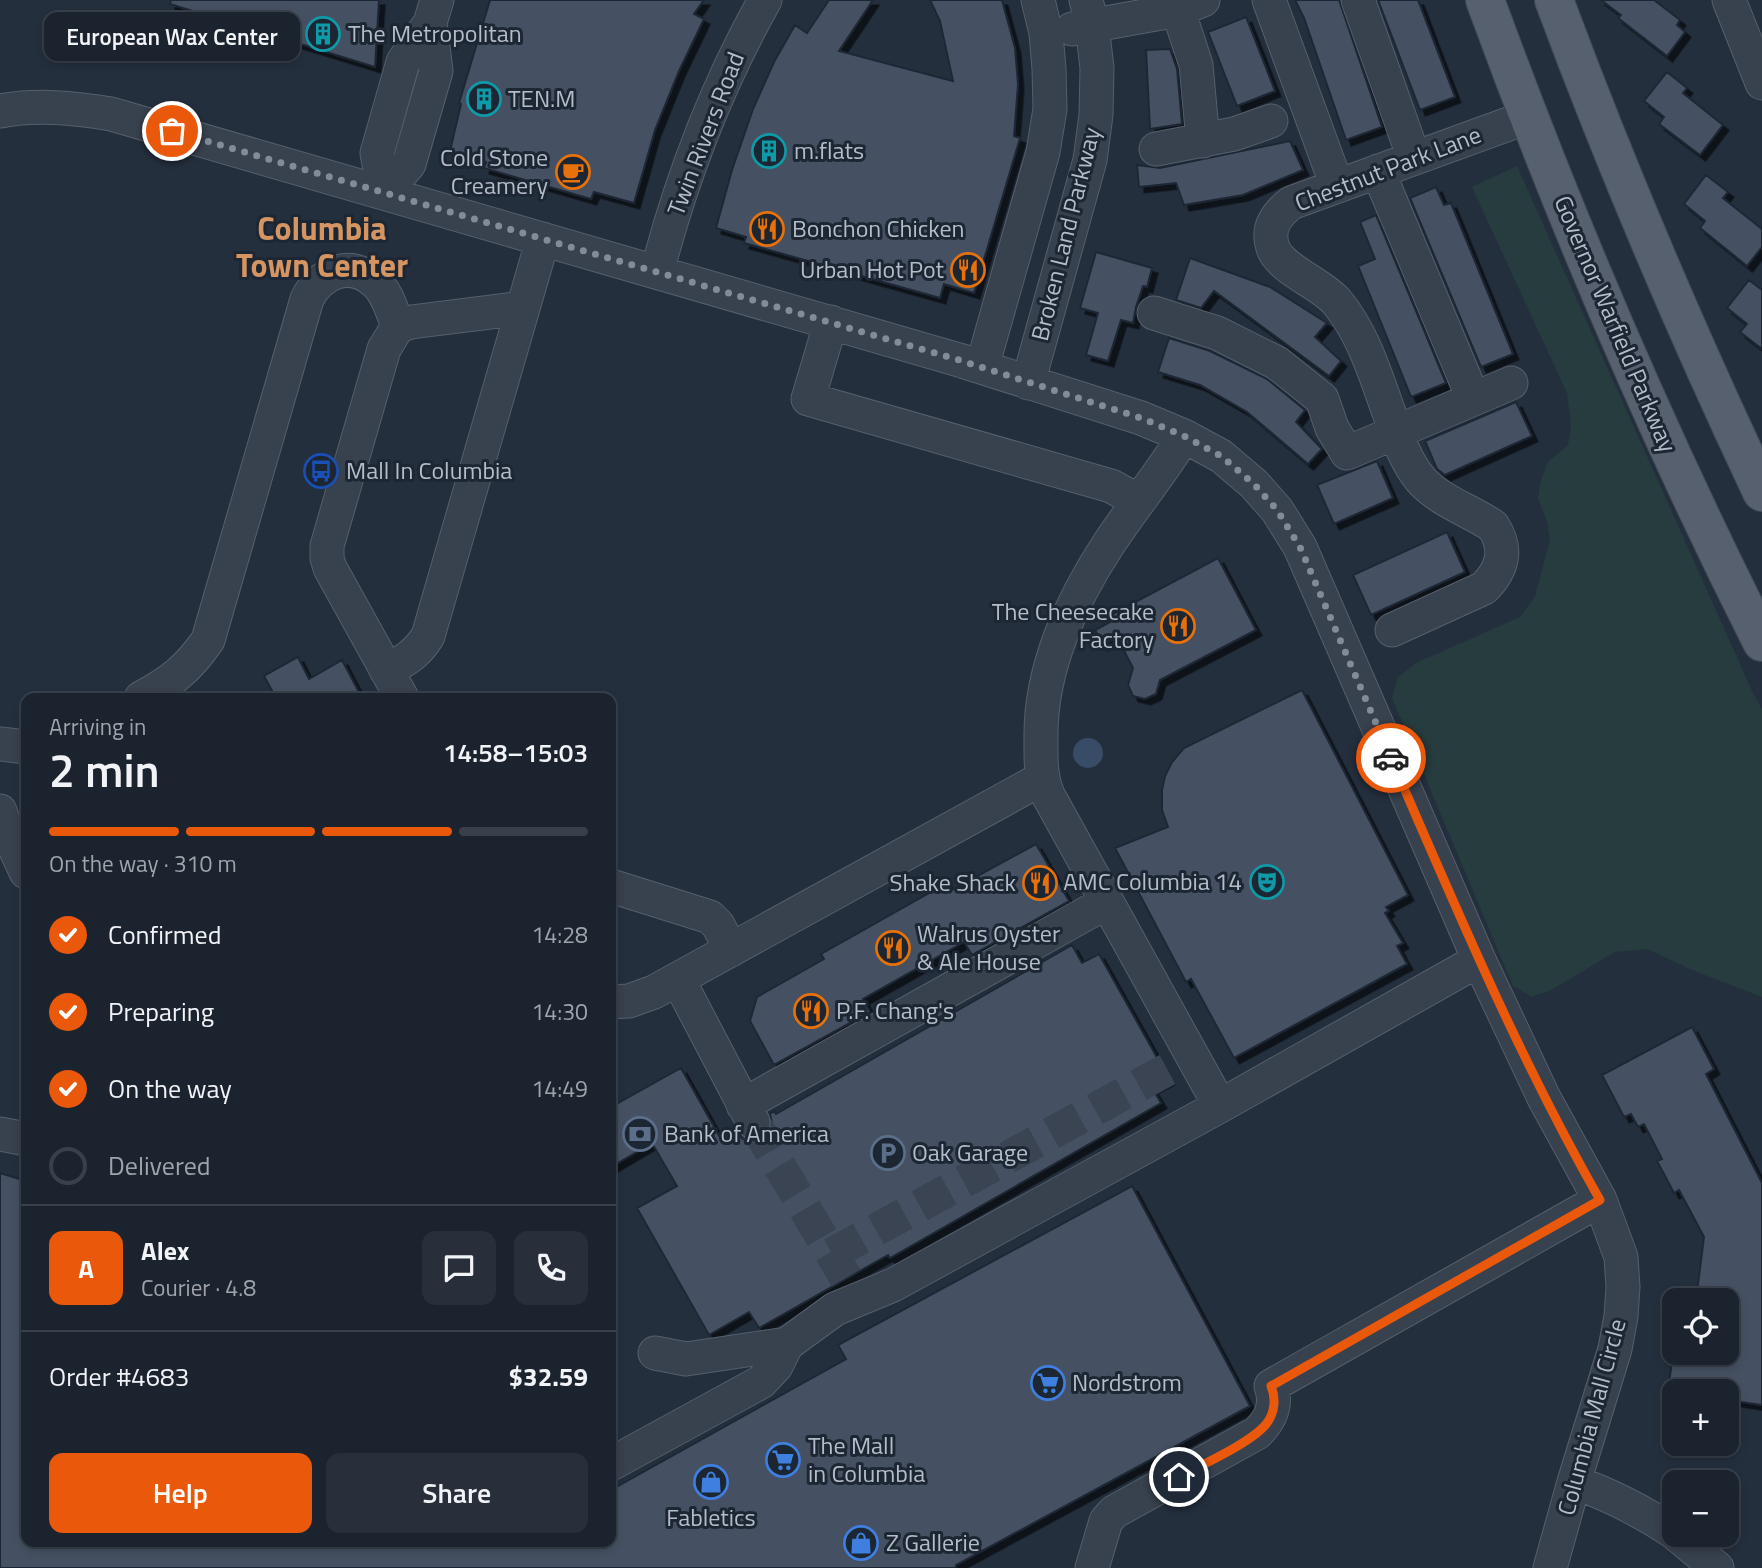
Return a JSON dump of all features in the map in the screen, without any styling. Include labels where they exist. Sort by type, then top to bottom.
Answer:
[{"type":"main road","name":"Governor Warfield Parkway","points":[[1485,0],[1528,117],[1656,422],[1762,642]]},
{"type":"main road","points":[[1554,0],[1590,98],[1642,225],[1762,492]]},
{"type":"street","name":"Twin Rivers Road","points":[[657,272],[701,131],[736,52],[765,0]]},
{"type":"street","name":"Broken Land Parkway","points":[[982,367],[1043,152],[1049,108],[1049,69],[1046,33],[1038,0]]},
{"type":"street","points":[[1269,0],[1337,186]]},
{"type":"street","points":[[1358,0],[1414,158]]},
{"type":"street","points":[[1729,0],[1762,83]]},
{"type":"street","points":[[1046,33],[1089,13],[1194,3],[1203,141]]},
{"type":"street","points":[[384,193],[409,164],[436,71],[433,11]]},
{"type":"street","name":"Broken Land Parkway","points":[[1028,383],[1090,160],[1096,114],[1097,68],[1089,13]]},
{"type":"street","name":"Columbia Mall Circle","points":[[0,111],[24,106],[111,114],[982,367],[1141,418],[1184,436],[1221,456],[1254,484],[1277,510],[1300,547],[1479,960],[1544,1098],[1600,1200],[1620,1257],[1623,1287],[1615,1349],[1550,1568]]},
{"type":"street","name":"Chestnut Park Lane","points":[[1392,630],[1485,587],[1494,578],[1501,564],[1503,551],[1493,526],[1437,494],[1422,480],[1408,460],[1364,343],[1352,323],[1324,289],[1277,256],[1272,245],[1273,225],[1279,213],[1292,203],[1528,117]]},
{"type":"street","points":[[1156,149],[1203,141],[1272,121]]},
{"type":"street","points":[[1378,171],[1474,398]]},
{"type":"street","points":[[394,684],[408,660],[428,636],[543,239]]},
{"type":"street","points":[[150,693],[184,671],[208,640],[307,299],[313,288],[322,278],[333,273],[347,270],[361,274],[375,282],[387,298],[398,326]]},
{"type":"street","points":[[394,684],[327,558],[327,547],[384,349],[398,326],[411,322],[523,308]]},
{"type":"street","points":[[1154,313],[1217,333],[1277,363],[1322,399],[1332,428],[1347,453],[1511,383]]},
{"type":"street","points":[[831,323],[808,400],[1111,486],[1139,500]]},
{"type":"street","points":[[1184,436],[1162,473],[1139,500],[1107,546],[1088,578],[1063,631],[1049,673],[1040,714],[1041,779],[1220,1106]]},
{"type":"street","points":[[0,744],[21,746]]},
{"type":"street","points":[[616,1002],[629,1001],[654,992],[1041,779]]},
{"type":"street","points":[[0,811],[21,860]]},
{"type":"street","points":[[616,888],[710,917],[718,925],[731,950]]},
{"type":"street","points":[[678,979],[748,1114],[1107,902]]},
{"type":"street","points":[[616,1461],[761,1382],[776,1366],[787,1344],[835,1309],[852,1289],[893,1285],[1479,960]]},
{"type":"street","points":[[0,1134],[21,1138]]},
{"type":"street","points":[[1092,1568],[1102,1531],[1114,1512],[1257,1433],[1269,1421],[1275,1402],[1271,1386],[1600,1200]]},
{"type":"street","points":[[655,1353],[686,1359],[787,1344]]},
{"type":"street","points":[[1574,1482],[1633,1506],[1662,1525]]},
{"type":"street","points":[[1692,1547],[1717,1568]]},
{"type":"green space","points":[[1517,166],[1762,709],[1762,997],[1692,970],[1648,949],[1615,952],[1553,989],[1532,997],[1513,986],[1392,698],[1398,677],[1416,663],[1520,617],[1535,596],[1550,540],[1547,521],[1538,498],[1548,462],[1568,445],[1571,426],[1567,393],[1472,187]]},
{"type":"water","points":[[1088,738],[1099,742],[1103,753],[1099,764],[1088,768],[1077,764],[1073,753],[1077,742]]},
{"type":"building","name":"The Metropolitan","points":[[171,0],[379,0],[375,67],[170,4]]},
{"type":"building","points":[[490,0],[704,0],[694,14],[704,19],[655,130],[634,203],[594,192],[591,199],[484,168],[486,162],[450,151],[461,104],[459,103]]},
{"type":"building","name":"m.flats","points":[[829,0],[873,0],[839,51],[953,81],[940,21],[930,0],[1002,0],[1015,48],[1018,84],[1014,136],[1020,138],[974,293],[944,284],[940,298],[744,243],[746,237],[716,228],[753,109],[774,62],[795,25],[807,33]]},
{"type":"building","points":[[1295,0],[1339,0],[1382,127],[1346,140],[1304,18]]},
{"type":"building","points":[[1378,0],[1418,0],[1455,97],[1420,110]]},
{"type":"building","points":[[1601,0],[1654,0],[1680,20],[1677,25],[1685,32],[1667,56],[1618,18],[1621,15]]},
{"type":"building","points":[[1246,17],[1275,91],[1237,106],[1208,32]]},
{"type":"building","points":[[1170,49],[1177,69],[1182,124],[1150,129],[1146,50]]},
{"type":"building","points":[[1667,72],[1687,88],[1683,93],[1723,125],[1700,155],[1659,124],[1664,117],[1644,101]]},
{"type":"building","points":[[1290,141],[1303,170],[1243,195],[1184,205],[1176,183],[1139,187],[1137,165],[1160,168]]},
{"type":"building","points":[[1706,175],[1728,192],[1723,198],[1762,229],[1762,247],[1747,266],[1700,228],[1705,221],[1684,204]]},
{"type":"building","points":[[1436,187],[1444,205],[1451,203],[1513,354],[1481,367],[1410,198]]},
{"type":"building","points":[[1376,215],[1446,383],[1411,397],[1358,266],[1375,259],[1360,222]]},
{"type":"building","points":[[1096,252],[1152,268],[1147,287],[1143,286],[1133,323],[1121,320],[1108,361],[1086,355],[1098,313],[1080,308]]},
{"type":"building","points":[[1190,258],[1270,287],[1327,323],[1315,337],[1341,361],[1329,376],[1214,291],[1201,308],[1176,300]]},
{"type":"building","points":[[1749,280],[1762,290],[1762,349],[1740,332],[1747,324],[1727,308]]},
{"type":"building","points":[[1169,338],[1210,351],[1267,379],[1305,410],[1296,422],[1322,449],[1308,464],[1247,412],[1200,385],[1158,372]]},
{"type":"building","points":[[1516,402],[1532,436],[1445,475],[1437,469],[1425,441]]},
{"type":"building","points":[[1377,461],[1393,498],[1334,524],[1317,485]]},
{"type":"building","points":[[1447,532],[1465,572],[1371,615],[1353,575]]},
{"type":"building","name":"The Cheesecake Factory","points":[[1218,558],[1256,630],[1160,680],[1156,694],[1145,699],[1133,696],[1128,685],[1133,668],[1117,637],[1103,645],[1095,630],[1110,622],[1107,617]]},
{"type":"building","points":[[298,657],[309,679],[342,660],[359,693],[273,693],[264,676]]},
{"type":"building","name":"AMC Columbia 14","points":[[1302,690],[1408,895],[1386,907],[1389,911],[1385,913],[1403,943],[1397,946],[1407,964],[1234,1058],[1191,979],[1186,982],[1115,848],[1168,827],[1162,810],[1162,790],[1172,762],[1184,748]]},
{"type":"building","points":[[1036,844],[1069,901],[972,955],[964,942],[863,999],[870,1012],[774,1065],[750,1021],[757,997],[824,959],[821,954],[947,883],[950,891]]},
{"type":"building","name":"Oak Garage","points":[[1072,945],[1082,963],[1099,954],[1169,1079],[1152,1088],[1161,1103],[890,1258],[888,1255],[759,1328],[749,1312],[709,1335],[637,1208],[677,1186],[652,1143],[616,1164],[616,1104],[681,1068],[722,1141],[737,1133],[743,1139],[761,1139],[770,1132],[770,1114],[774,1111],[776,1114]]},
{"type":"building","points":[[1692,1027],[1714,1069],[1706,1074],[1762,1183],[1762,1405],[1739,1402],[1739,1379],[1670,1379],[1671,1365],[1739,1365],[1739,1288],[1698,1288],[1704,1237],[1679,1190],[1674,1193],[1657,1161],[1662,1159],[1644,1124],[1638,1127],[1631,1114],[1624,1117],[1602,1075]]},
{"type":"building","points":[[0,1173],[21,1179],[21,1547],[616,1547],[616,1487],[846,1359],[838,1345],[1132,1186],[1250,1406],[956,1565],[956,1568],[0,1568]]},
{"type":"tunnel","points":[[832,1254],[1192,1056]]},
{"type":"tunnel","points":[[754,1123],[846,1278]]},
{"type":"way so far","points":[[172,131],[959,360],[1141,418],[1184,436],[1221,456],[1254,484],[1277,510],[1300,547],[1391,758]]},
{"type":"place","name":"The Metropolitan","points":[[323,34]]},
{"type":"place","name":"TEN.M","points":[[484,99]]},
{"type":"place","name":"European Wax Center","points":[[172,131]]},
{"type":"place","name":"m.flats","points":[[769,151]]},
{"type":"place","name":"Cold Stone Creamery","points":[[573,172]]},
{"type":"place","name":"Bonchon Chicken","points":[[767,229]]},
{"type":"place","name":"Urban Hot Pot","points":[[968,270]]},
{"type":"place","name":"Mall In Columbia","points":[[321,471]]},
{"type":"place","name":"The Cheesecake Factory","points":[[1178,626]]},
{"type":"place","name":"AMC Columbia 14","points":[[1267,882]]},
{"type":"place","name":"Shake Shack","points":[[1040,883]]},
{"type":"place","name":"Walrus Oyster & Ale House","points":[[893,948]]},
{"type":"place","name":"P.F. Chang's","points":[[811,1011]]},
{"type":"place","name":"Bank of America","points":[[640,1134]]},
{"type":"place","name":"Oak Garage","points":[[888,1153]]},
{"type":"place","name":"Nordstrom","points":[[1048,1383]]},
{"type":"place","name":"The Mall in Columbia","points":[[783,1460]]},
{"type":"place","name":"Fabletics","points":[[711,1482]]},
{"type":"place","name":"Z Gallerie","points":[[861,1543]]},
{"type":"district","name":"Columbia Town Center","points":[[322,248]]},
{"type":"route","points":[[1179,1477],[1257,1433],[1269,1421],[1275,1402],[1271,1386],[1600,1200],[1516,1042],[1391,758]]}]
